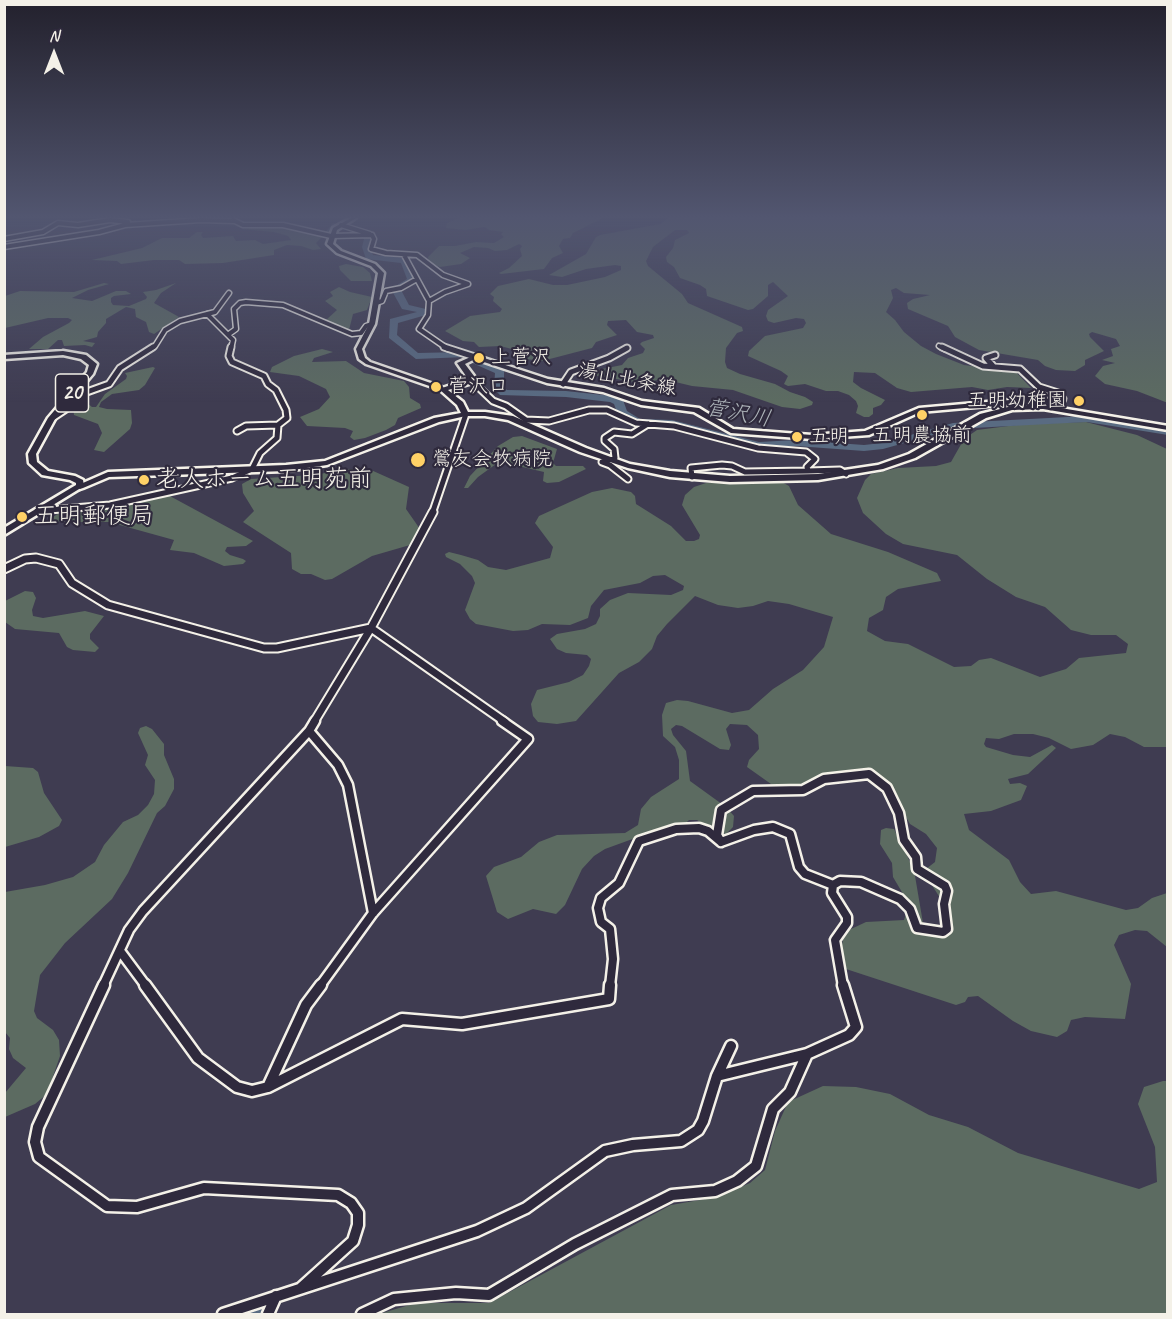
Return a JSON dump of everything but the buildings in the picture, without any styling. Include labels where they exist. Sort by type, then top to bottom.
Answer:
[{"type":"main road","name":"20","points":[[4,357],[63,353],[83,357],[93,364],[90,372],[52,418],[32,454],[33,463],[49,475],[78,483]]},
{"type":"main road","points":[[442,389],[470,379],[461,363],[475,357]]},
{"type":"main road","name":"湯山北条線","points":[[475,357],[517,372],[563,384],[604,390],[641,403],[696,410],[718,433],[781,433],[812,437],[858,434],[873,431],[919,410],[1022,401]]},
{"type":"main road","points":[[442,389],[466,410],[466,414]]},
{"type":"main road","points":[[1022,401],[1031,407]]},
{"type":"main road","points":[[4,532],[78,483],[117,474],[252,470],[327,463],[436,420],[455,410],[460,404]]},
{"type":"main road","points":[[436,420],[466,414],[510,418],[609,460],[641,469],[692,477],[773,479],[846,474],[880,467],[912,456],[995,411],[1031,407],[1167,428]]},
{"type":"street","points":[[381,280],[372,324],[359,349],[362,358],[368,363],[442,389]]},
{"type":"street","points":[[376,303],[382,301],[386,291],[397,289],[416,280]]},
{"type":"street","points":[[417,280],[429,302],[429,311],[419,329],[445,348],[475,357]]},
{"type":"street","points":[[429,302],[445,292],[468,284],[456,280]]},
{"type":"street","points":[[52,418],[75,403],[84,393],[109,384],[120,368],[154,346],[160,334],[165,330],[180,321],[219,309],[229,293]]},
{"type":"street","points":[[229,334],[236,329],[234,309],[240,303],[246,302],[283,304],[352,334],[361,333],[366,326],[372,324]]},
{"type":"street","points":[[207,314],[233,340],[229,356],[232,362],[236,366],[264,376],[268,384],[276,390],[287,415],[287,418],[278,425],[246,426],[237,430]]},
{"type":"street","points":[[939,346],[969,361],[1024,371],[1040,387],[1058,393],[1063,399],[1061,403],[1030,399],[1022,401]]},
{"type":"street","points":[[563,384],[571,372],[609,358],[627,348]]},
{"type":"street","points":[[995,355],[986,360],[996,367]]},
{"type":"street","points":[[470,379],[493,401],[506,406],[526,420],[549,421],[589,410],[602,410],[613,412],[630,421],[718,433],[758,448],[810,454],[815,459],[807,467],[808,471]]},
{"type":"street","points":[[301,1288],[353,1241],[358,1225],[358,1213],[351,1203],[338,1195],[204,1188],[137,1207],[107,1206],[39,1157],[35,1142],[38,1127],[129,930],[309,731],[371,628],[432,515],[466,414]]},
{"type":"street","points":[[628,479],[610,465],[602,462],[615,458],[616,453],[605,441],[608,435],[614,432],[632,434],[648,424]]},
{"type":"street","points":[[37,511],[110,506],[232,478],[252,470],[260,453],[277,438],[278,425]]},
{"type":"street","points":[[692,477],[691,468],[722,465],[732,466],[745,472],[840,470],[846,474]]},
{"type":"street","points":[[4,569],[25,559],[36,558],[59,564],[72,583],[108,605],[264,648],[277,648],[371,628],[528,739],[373,913],[306,1005],[268,1088]]},
{"type":"street","points":[[309,731],[338,765],[348,785],[373,913]]},
{"type":"street","points":[[721,842],[717,835],[717,826],[721,810],[746,795],[768,789],[808,789],[825,779],[869,774],[887,789],[899,813],[904,840],[916,857],[917,869],[945,886],[947,891],[944,904],[947,929],[943,932],[917,928],[914,916],[906,904],[883,890],[849,880],[833,885]]},
{"type":"street","points":[[120,951],[198,1058],[237,1087],[252,1091],[268,1088],[402,1019],[462,1024],[609,999],[613,959],[610,929],[601,922],[598,908],[601,898],[619,883],[639,841],[690,827],[708,831],[721,842]]},
{"type":"street","points":[[721,842],[754,830],[773,827],[782,830],[790,834],[799,867],[805,874],[833,885]]},
{"type":"street","points":[[717,1076],[807,1054],[849,1035],[856,1028],[851,1006],[845,996],[835,949],[835,940],[846,927],[847,917],[832,893],[833,885]]},
{"type":"street","points":[[223,1314],[477,1231],[526,1208],[605,1151],[633,1145],[681,1141],[698,1130],[717,1076],[731,1046]]},
{"type":"street","points":[[362,1314],[394,1299],[456,1293],[489,1295],[575,1244],[672,1195],[715,1191],[737,1180],[756,1166],[773,1109],[790,1092],[807,1054]]},
{"type":"street","points":[[268,1314],[276,1296]]},
{"type":"green space","points":[[350,280],[372,281],[351,281]]},
{"type":"green space","points":[[527,280],[553,285],[567,285],[593,280],[664,280],[682,294],[688,303],[742,327],[743,331],[737,333],[726,348],[727,368],[805,397],[813,402],[812,405],[800,409],[782,407],[733,390],[692,386],[663,379],[641,383],[592,375],[592,371],[622,365],[628,358],[643,353],[645,349],[640,344],[654,338],[653,335],[637,332],[626,320],[608,321],[607,325],[617,335],[596,342],[592,348],[542,361],[518,358],[512,349],[500,346],[479,347],[474,342],[463,341],[445,331],[470,316],[500,312],[502,309],[493,301],[494,297],[490,294],[498,286]]},
{"type":"green space","points":[[684,280],[1167,280],[1168,403],[1137,391],[1105,384],[1095,376],[1103,366],[1115,363],[1102,360],[1113,356],[1111,349],[1120,346],[1116,339],[1092,332],[1089,334],[1090,337],[1104,351],[1085,360],[1085,365],[1075,371],[1056,370],[1045,366],[1038,360],[979,350],[955,337],[948,326],[908,309],[907,303],[913,299],[930,295],[904,293],[896,288],[891,290],[893,298],[886,312],[904,332],[921,346],[964,365],[1016,372],[1031,388],[1007,387],[988,390],[972,387],[911,392],[897,388],[875,373],[854,372],[853,382],[885,400],[881,405],[873,408],[873,414],[864,417],[856,413],[858,406],[849,395],[805,384],[788,386],[784,384],[788,376],[748,356],[749,351],[765,336],[803,328],[806,323],[804,319],[796,318],[774,323],[768,321],[766,316],[768,310],[788,296],[773,282],[768,285],[768,296],[753,309],[748,310],[707,296],[706,289]]},
{"type":"green space","points":[[104,283],[109,284],[88,290],[72,298],[92,301],[116,291],[126,291],[131,294],[114,296],[111,302],[113,305],[129,306],[146,299],[143,292],[176,283],[161,293],[154,303],[179,317],[154,334],[149,332],[146,322],[136,317],[135,309],[126,307],[106,319],[97,337],[83,341],[95,343],[92,347],[64,346],[62,340],[58,340],[48,349],[29,349],[43,337],[69,323],[72,320],[68,318],[48,318],[5,328],[5,296],[20,291],[74,292]]},
{"type":"green space","points":[[339,287],[372,297],[367,310],[353,314],[349,330],[335,330],[326,320],[337,310],[325,301],[333,296],[330,292]]},
{"type":"green space","points":[[322,349],[333,352],[314,358],[312,362],[346,361],[364,373],[404,381],[409,387],[410,398],[420,404],[421,408],[398,418],[395,425],[386,430],[354,440],[350,437],[353,431],[345,428],[307,426],[300,417],[319,409],[330,397],[326,389],[299,376],[270,372],[272,367],[294,356]]},
{"type":"green space","points":[[155,368],[145,385],[139,390],[112,394],[101,402],[99,407],[131,410],[132,423],[130,429],[104,452],[94,450],[102,433],[98,424],[74,415],[73,407],[87,403],[96,407],[105,394],[126,379],[125,373]]},
{"type":"green space","points":[[1086,422],[1137,435],[1167,449],[1167,747],[1144,747],[1125,737],[1110,734],[1093,745],[1071,749],[1049,738],[1033,734],[1014,734],[999,739],[986,738],[984,744],[986,747],[1013,755],[1030,757],[1052,745],[1056,748],[1028,774],[1008,779],[1010,784],[1020,783],[1027,786],[1021,800],[991,811],[964,814],[969,830],[1009,860],[1020,882],[1031,894],[1056,891],[1126,910],[1138,908],[1152,898],[1167,893],[1167,947],[1147,931],[1135,930],[1119,935],[1114,945],[1131,984],[1125,1019],[1085,1017],[1071,1020],[1067,1031],[1057,1037],[1031,1031],[978,996],[968,997],[965,1002],[956,1005],[846,969],[841,951],[843,939],[849,930],[866,922],[904,920],[909,904],[893,877],[892,863],[880,844],[881,830],[886,828],[894,829],[914,870],[923,923],[938,936],[949,933],[953,928],[949,912],[928,879],[926,869],[935,862],[937,848],[926,834],[910,824],[887,785],[859,773],[796,789],[771,784],[747,767],[749,760],[759,749],[758,735],[747,725],[730,724],[726,729],[731,745],[729,750],[720,749],[682,726],[676,725],[671,729],[686,751],[690,781],[726,807],[734,816],[733,827],[726,834],[716,832],[697,820],[689,820],[684,825],[649,833],[605,849],[594,856],[582,869],[565,905],[556,914],[533,909],[508,919],[497,912],[486,876],[494,867],[521,857],[539,842],[557,835],[625,833],[638,825],[641,809],[651,797],[679,779],[679,760],[675,747],[663,736],[662,715],[666,703],[677,700],[688,701],[732,713],[749,710],[773,689],[803,670],[824,647],[833,617],[789,604],[768,601],[738,608],[718,605],[695,596],[657,636],[652,649],[639,662],[619,673],[576,721],[557,724],[538,722],[533,716],[531,704],[537,690],[569,682],[583,675],[591,659],[587,655],[566,653],[557,649],[550,639],[557,634],[585,629],[596,624],[600,616],[600,609],[610,600],[628,593],[671,595],[683,590],[684,586],[665,575],[653,576],[640,583],[604,590],[591,606],[588,618],[570,625],[542,624],[528,630],[513,631],[476,624],[470,619],[465,610],[475,583],[472,576],[460,564],[446,557],[445,554],[449,552],[461,555],[478,560],[488,567],[506,570],[550,558],[553,547],[535,523],[539,516],[592,492],[612,488],[631,492],[635,496],[636,504],[671,526],[686,541],[694,541],[699,539],[700,535],[682,505],[685,495],[694,487],[706,483],[782,482],[789,486],[798,505],[831,534],[888,552],[937,573],[941,581],[898,589],[886,597],[883,610],[869,618],[867,631],[885,641],[908,644],[954,667],[971,666],[979,660],[991,658],[1040,677],[1066,669],[1079,658],[1126,653],[1128,644],[1116,635],[1091,635],[1071,630],[1045,607],[1016,597],[987,579],[957,555],[903,544],[886,534],[863,513],[857,498],[865,480],[871,474],[898,468],[936,466],[951,462],[964,439],[977,430],[1024,424]]},
{"type":"green space","points":[[522,436],[557,449],[553,463],[556,466],[583,466],[586,469],[559,482],[547,483],[543,481],[544,472],[505,463],[496,464],[478,477],[468,488],[464,488],[470,476],[498,446],[513,437]]},
{"type":"green space","points":[[350,469],[371,470],[409,487],[406,509],[420,529],[419,535],[410,545],[372,556],[332,579],[325,580],[311,574],[301,574],[292,569],[291,553],[243,522],[254,511],[243,493],[242,484],[251,479],[313,475]]},
{"type":"green space","points":[[168,495],[253,541],[246,546],[227,547],[225,551],[246,561],[243,564],[224,566],[194,553],[170,550],[174,540],[109,522],[55,522],[51,518],[58,514],[112,508]]},
{"type":"green space","points":[[25,591],[33,592],[36,598],[32,610],[33,616],[43,618],[85,611],[104,616],[90,634],[90,639],[99,648],[95,652],[73,650],[67,647],[59,633],[15,629],[5,622],[5,601]]},
{"type":"green space","points":[[146,726],[152,729],[164,744],[164,755],[174,779],[174,789],[165,806],[157,813],[128,873],[112,899],[65,943],[40,975],[34,1011],[37,1018],[53,1030],[59,1040],[60,1056],[47,1094],[35,1104],[5,1117],[5,1093],[26,1068],[13,1058],[9,1049],[10,1038],[5,1032],[5,892],[73,877],[95,862],[104,845],[123,822],[138,815],[148,805],[154,794],[155,780],[145,765],[148,755],[138,733],[140,728]]},
{"type":"green space","points":[[5,766],[33,768],[38,772],[44,793],[62,820],[59,826],[39,837],[5,847]]},
{"type":"green space","points":[[1168,1081],[1167,1314],[379,1314],[416,1303],[489,1303],[671,1205],[717,1197],[750,1183],[765,1170],[775,1131],[788,1102],[823,1086],[856,1087],[890,1094],[929,1115],[968,1127],[1018,1153],[1139,1189],[1157,1182],[1155,1147],[1138,1104],[1144,1087]]},
{"type":"waterway","name":"菅沢川","points":[[411,280],[396,289],[405,307],[425,310],[423,313],[393,321],[392,336],[416,356],[462,355]]},
{"type":"waterway","name":"菅沢川","points":[[474,360],[500,371],[499,389],[504,393],[566,394],[612,399],[619,402],[622,413],[638,422],[672,423],[759,445],[796,443],[864,448],[883,446],[953,426],[1087,419],[1168,432]]},
{"type":"place","name":"上菅沢","points":[[479,358]]},
{"type":"place","name":"菅沢口","points":[[436,387]]},
{"type":"place","name":"五明幼稚園","points":[[1079,401]]},
{"type":"place","name":"五明農協前","points":[[922,415]]},
{"type":"place","name":"五明","points":[[797,437]]},
{"type":"place","name":"鶯友会牧病院","points":[[418,460]]},
{"type":"place","name":"老人ホーム五明苑前","points":[[144,480]]},
{"type":"place","name":"五明郵便局","points":[[22,517]]}]
